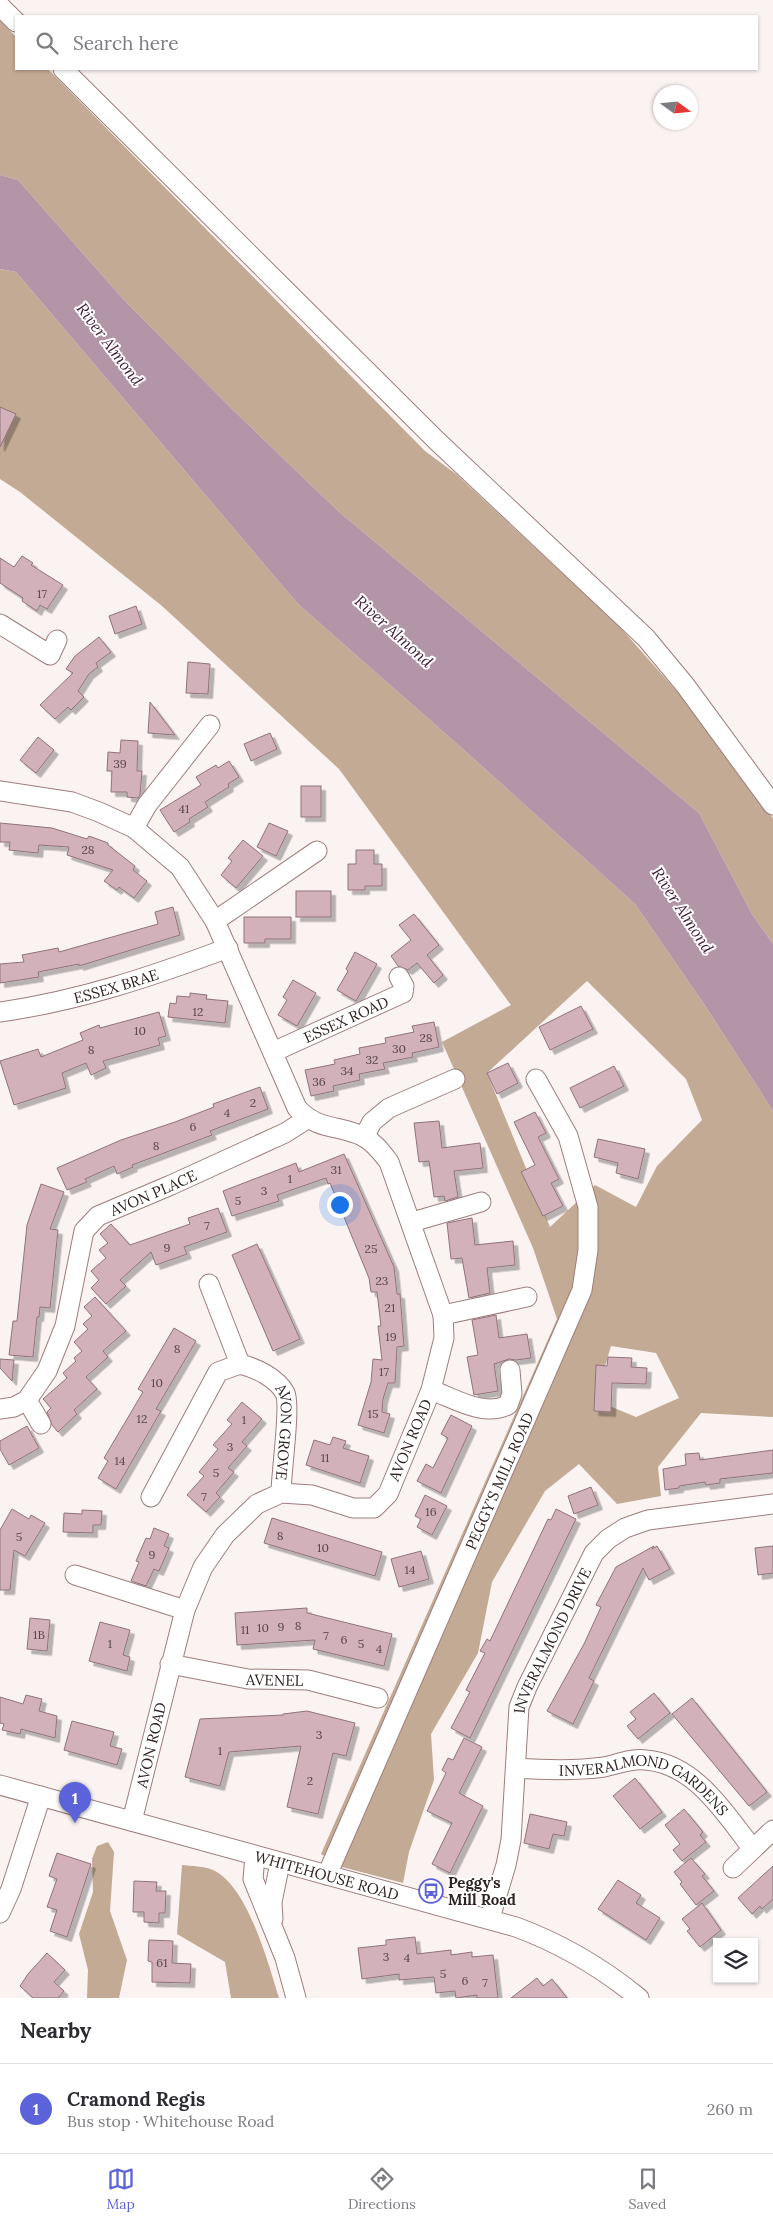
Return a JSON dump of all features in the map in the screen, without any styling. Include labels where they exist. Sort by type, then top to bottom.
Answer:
[{"type":"street","points":[[0,6],[15,21]]},
{"type":"street","points":[[64,70],[437,441],[646,638],[686,685],[773,805]]},
{"type":"street","points":[[0,624],[51,655]]},
{"type":"street","points":[[134,828],[147,805],[210,725]]},
{"type":"street","points":[[0,791],[72,802],[100,812],[134,828],[180,867],[215,922],[298,1108],[307,1119]]},
{"type":"street","points":[[215,922],[317,851]]},
{"type":"street","name":"ESSEX BRAE","points":[[0,1012],[46,1006],[125,985],[228,948]]},
{"type":"street","name":"ESSEX ROAD","points":[[273,1052],[403,993],[404,986],[399,977]]},
{"type":"street","points":[[364,1137],[372,1122],[389,1108],[455,1079]]},
{"type":"street","name":"PEGGY'S MILL ROAD","points":[[327,1875],[582,1290],[588,1250],[588,1207],[568,1136],[536,1079]]},
{"type":"street","name":"AVON ROAD","points":[[132,1822],[185,1610],[203,1567],[225,1535],[257,1504],[281,1493],[312,1494],[353,1508],[374,1508],[388,1494],[432,1390],[444,1338],[443,1314],[412,1222],[389,1162],[377,1146],[364,1137],[321,1125],[307,1119]]},
{"type":"street","name":"AVON PLACE","points":[[27,1400],[47,1371],[65,1326],[84,1232],[98,1216],[276,1138],[307,1119]]},
{"type":"street","points":[[412,1222],[481,1202]]},
{"type":"street","points":[[159,1490],[218,1372],[240,1364],[210,1290]]},
{"type":"street","points":[[443,1314],[527,1297]]},
{"type":"street","name":"AVON GROVE","points":[[240,1364],[265,1374],[286,1394],[287,1410],[281,1493]]},
{"type":"street","points":[[432,1390],[485,1411],[498,1410],[508,1405],[512,1394],[510,1370]]},
{"type":"street","points":[[0,1409],[14,1407],[27,1400],[41,1424]]},
{"type":"street","name":"INVERALMOND DRIVE","points":[[490,1918],[506,1865],[511,1840],[519,1707],[589,1562],[598,1548],[608,1538],[625,1528],[648,1520],[773,1504]]},
{"type":"street","points":[[75,1575],[185,1610]]},
{"type":"street","name":"AVENEL","points":[[170,1664],[248,1679],[308,1680],[378,1698]]},
{"type":"street","name":"INVERALMOND GARDENS","points":[[516,1768],[581,1769],[646,1760],[664,1764],[696,1782],[720,1806],[752,1848]]},
{"type":"street","name":"WHITEHOUSE ROAD","points":[[0,1785],[280,1863],[490,1918],[548,1939],[581,1956],[612,1976],[639,1998]]},
{"type":"street","points":[[6,1914],[11,1889],[41,1796]]},
{"type":"street","points":[[733,1868],[773,1830]]},
{"type":"street","points":[[255,1856],[253,1879],[275,1933],[296,1998]]},
{"type":"street","points":[[275,1933],[272,1902],[280,1863]]},
{"type":"shaded area","points":[[0,20],[15,36],[15,70],[49,70],[425,451],[456,474],[619,626],[680,695],[773,818],[773,944],[752,914],[699,813],[338,511],[231,408],[124,300],[18,180],[0,175]]},
{"type":"shaded area","points":[[0,269],[16,272],[298,604],[635,904],[706,1007],[773,1111],[773,1417],[701,1413],[658,1467],[661,1496],[617,1504],[579,1464],[545,1491],[492,1582],[478,1653],[431,1734],[434,1780],[409,1852],[403,1883],[342,1867],[321,1854],[557,1319],[533,1248],[442,1042],[511,1005],[339,769],[162,606],[20,492],[0,479]],"holes":[[[587,981],[686,1079],[702,1120],[657,1166],[636,1207],[595,1185],[550,1227],[487,1073]],[[611,1346],[656,1353],[679,1398],[636,1417],[595,1400]]]},
{"type":"shaded area","points":[[108,1842],[114,1852],[110,1911],[127,1960],[119,1998],[87,1998],[88,1970],[79,1934],[93,1892],[92,1859],[97,1846]]},
{"type":"shaded area","points":[[182,1865],[213,1870],[237,1892],[263,1946],[279,1998],[231,1998],[225,1962],[177,1934]]},
{"type":"water","name":"River Almond","points":[[0,175],[18,180],[124,300],[231,408],[338,511],[699,813],[752,914],[773,944],[773,1111],[706,1007],[635,904],[298,604],[16,272],[0,269]]},
{"type":"building","points":[[0,407],[16,414],[0,447]]},
{"type":"building","points":[[22,556],[33,563],[31,565],[63,585],[47,609],[40,605],[37,611],[22,601],[23,598],[0,583],[0,558],[14,567]]},
{"type":"building","points":[[136,606],[142,624],[115,634],[109,616]]},
{"type":"building","points":[[99,637],[111,652],[96,663],[98,667],[89,674],[78,691],[84,697],[71,710],[68,707],[55,719],[40,705],[73,673],[66,669],[75,656]]},
{"type":"building","points":[[188,662],[210,664],[208,694],[186,693]]},
{"type":"building","points":[[150,702],[175,735],[148,733]]},
{"type":"building","points":[[270,733],[277,749],[251,761],[244,744]]},
{"type":"building","points":[[38,737],[54,750],[36,773],[20,760]]},
{"type":"building","points":[[121,740],[138,741],[137,771],[142,771],[140,795],[138,798],[127,797],[127,792],[111,792],[112,771],[107,771],[108,752],[120,753]]},
{"type":"building","points":[[229,761],[239,777],[228,784],[229,787],[205,802],[208,807],[189,819],[190,822],[174,832],[160,810],[201,785],[196,777],[216,765],[218,768]]},
{"type":"building","points":[[301,786],[321,786],[321,817],[301,817]]},
{"type":"building","points":[[0,823],[52,828],[87,839],[89,836],[108,843],[108,845],[135,866],[133,870],[147,881],[134,898],[119,887],[117,890],[104,881],[113,870],[67,855],[69,847],[39,845],[38,853],[9,850],[10,842],[0,842]]},
{"type":"building","points":[[269,823],[288,831],[276,856],[257,847]]},
{"type":"building","points":[[243,840],[263,856],[236,888],[221,875],[232,861],[228,858]]},
{"type":"building","points":[[356,850],[374,850],[374,864],[382,864],[382,886],[365,886],[365,890],[348,890],[348,864],[356,864]]},
{"type":"building","points":[[296,891],[331,891],[331,917],[296,917]]},
{"type":"building","points":[[173,907],[180,935],[79,966],[79,964],[38,972],[39,977],[0,983],[0,964],[24,962],[22,955],[58,948],[59,952],[158,924],[155,912]]},
{"type":"building","points":[[414,914],[439,945],[427,955],[443,975],[434,983],[417,963],[408,970],[398,966],[391,956],[411,940],[399,925]]},
{"type":"building","points":[[244,917],[291,917],[291,939],[265,939],[265,943],[244,943]]},
{"type":"building","points":[[355,952],[377,964],[356,1001],[337,990],[348,971],[346,969]]},
{"type":"building","points":[[293,980],[316,993],[297,1026],[278,1015],[287,1000],[283,997]]},
{"type":"building","points":[[190,993],[207,995],[206,999],[228,1001],[225,1023],[168,1017],[170,1003],[176,1004],[177,996],[190,997]]},
{"type":"building","points":[[581,1006],[593,1029],[550,1050],[539,1027]]},
{"type":"building","points":[[159,1012],[166,1036],[158,1038],[160,1045],[103,1061],[106,1068],[91,1075],[86,1063],[62,1073],[66,1088],[14,1105],[0,1061],[38,1049],[41,1057],[83,1040],[80,1033],[99,1025],[100,1028]]},
{"type":"building","points":[[434,1022],[439,1047],[412,1053],[413,1057],[383,1063],[385,1069],[359,1074],[360,1080],[333,1086],[334,1091],[311,1096],[305,1070],[335,1064],[334,1060],[360,1054],[359,1048],[386,1043],[385,1038],[414,1032],[412,1026]]},
{"type":"building","points":[[508,1063],[518,1083],[497,1094],[487,1073]]},
{"type":"building","points":[[614,1066],[624,1086],[580,1108],[570,1088]]},
{"type":"building","points":[[260,1087],[268,1109],[210,1131],[212,1135],[132,1165],[133,1167],[117,1174],[114,1166],[85,1179],[87,1182],[67,1190],[57,1168],[121,1140],[175,1122],[214,1107],[213,1104]]},
{"type":"building","points":[[535,1112],[546,1133],[538,1137],[559,1179],[551,1183],[563,1206],[543,1216],[521,1172],[535,1165],[514,1122]]},
{"type":"building","points":[[439,1121],[442,1148],[480,1143],[483,1168],[454,1171],[458,1197],[445,1201],[444,1196],[434,1197],[429,1161],[419,1162],[414,1123]]},
{"type":"building","points":[[598,1139],[645,1149],[638,1179],[616,1173],[618,1163],[594,1157]]},
{"type":"building","points":[[344,1154],[394,1267],[397,1294],[400,1294],[404,1346],[397,1347],[395,1383],[388,1383],[383,1399],[382,1412],[390,1414],[384,1433],[358,1425],[371,1382],[373,1359],[382,1360],[378,1326],[381,1326],[377,1292],[371,1292],[369,1278],[330,1183],[328,1184],[326,1178],[277,1195],[279,1201],[232,1216],[223,1191],[296,1163],[299,1172]]},
{"type":"building","points":[[41,1184],[64,1192],[50,1229],[58,1230],[50,1308],[40,1307],[39,1317],[37,1317],[33,1357],[9,1355],[13,1321],[17,1321],[27,1225]]},
{"type":"building","points":[[218,1208],[227,1232],[184,1247],[187,1254],[156,1265],[151,1252],[120,1280],[126,1286],[106,1304],[91,1288],[99,1280],[91,1271],[106,1258],[99,1250],[108,1243],[100,1234],[111,1224],[130,1245],[190,1224],[188,1218]]},
{"type":"building","points":[[472,1218],[475,1245],[513,1241],[515,1265],[487,1268],[490,1293],[469,1298],[462,1258],[451,1259],[447,1223]]},
{"type":"building","points":[[257,1244],[300,1339],[273,1351],[232,1255]]},
{"type":"building","points":[[95,1297],[126,1331],[103,1351],[108,1357],[86,1377],[97,1389],[74,1410],[77,1414],[58,1432],[52,1425],[47,1412],[51,1408],[43,1399],[67,1378],[63,1373],[76,1361],[74,1358],[82,1351],[74,1342],[88,1329],[83,1324],[92,1316],[84,1307]]},
{"type":"building","points":[[496,1315],[499,1338],[527,1334],[531,1358],[509,1359],[494,1364],[498,1391],[474,1395],[467,1357],[478,1355],[472,1320]]},
{"type":"building","points":[[174,1328],[196,1341],[156,1409],[161,1411],[116,1489],[98,1478],[108,1461],[104,1458],[143,1392],[138,1389]]},
{"type":"building","points":[[608,1357],[632,1358],[631,1367],[647,1368],[646,1384],[612,1383],[611,1412],[594,1411],[596,1365],[607,1366]]},
{"type":"building","points":[[0,1359],[14,1360],[12,1381],[0,1368]]},
{"type":"building","points":[[242,1402],[262,1419],[242,1442],[247,1446],[228,1468],[234,1472],[216,1493],[220,1497],[206,1512],[187,1495],[204,1476],[199,1472],[218,1449],[213,1445],[232,1424],[227,1420]]},
{"type":"building","points":[[451,1415],[472,1426],[441,1493],[417,1481],[426,1464],[433,1468],[448,1438],[441,1434]]},
{"type":"building","points":[[27,1426],[39,1448],[9,1465],[0,1449],[0,1441]]},
{"type":"building","points":[[333,1437],[346,1441],[343,1448],[369,1456],[360,1483],[306,1465],[314,1440],[330,1445]]},
{"type":"building","points":[[773,1450],[773,1473],[720,1479],[720,1483],[706,1485],[705,1482],[665,1490],[663,1469],[686,1465],[685,1454],[699,1453],[700,1460]]},
{"type":"building","points":[[591,1487],[598,1505],[574,1514],[568,1496]]},
{"type":"building","points":[[425,1495],[447,1506],[432,1535],[417,1527],[421,1519],[415,1516]]},
{"type":"building","points":[[12,1509],[29,1519],[31,1515],[45,1523],[25,1556],[14,1550],[10,1590],[0,1590],[0,1530]]},
{"type":"building","points":[[556,1509],[576,1519],[470,1738],[451,1728],[470,1692],[466,1690],[485,1653],[480,1651],[487,1639],[490,1641],[548,1519],[551,1520]]},
{"type":"building","points":[[82,1510],[102,1511],[101,1525],[93,1525],[93,1533],[63,1532],[64,1513],[82,1514]]},
{"type":"building","points":[[272,1518],[382,1552],[375,1576],[264,1543]]},
{"type":"building","points":[[154,1528],[169,1534],[164,1546],[169,1548],[159,1571],[154,1569],[146,1586],[131,1581],[139,1562],[136,1561],[146,1538],[150,1539]]},
{"type":"building","points":[[654,1546],[652,1549],[657,1546],[670,1569],[649,1580],[643,1568],[589,1678],[594,1681],[573,1724],[547,1711],[584,1644],[601,1607],[596,1605],[616,1567]]},
{"type":"building","points":[[773,1546],[773,1573],[758,1575],[755,1548]]},
{"type":"building","points":[[421,1551],[429,1579],[399,1587],[391,1559]]},
{"type":"building","points":[[307,1608],[307,1613],[392,1634],[384,1666],[313,1649],[315,1640],[237,1645],[235,1613]]},
{"type":"building","points":[[30,1618],[50,1620],[47,1651],[27,1649]]},
{"type":"building","points":[[100,1622],[130,1630],[123,1655],[130,1657],[127,1671],[89,1661]]},
{"type":"building","points":[[654,1693],[670,1713],[638,1739],[627,1726],[636,1719],[630,1712]]},
{"type":"building","points":[[26,1695],[42,1699],[39,1711],[57,1716],[55,1738],[21,1729],[20,1734],[2,1730],[4,1724],[0,1723],[0,1697],[23,1704]]},
{"type":"building","points":[[692,1698],[767,1792],[749,1806],[672,1714]]},
{"type":"building","points":[[307,1711],[355,1723],[346,1756],[333,1753],[318,1814],[287,1807],[301,1746],[229,1752],[220,1786],[185,1777],[200,1719],[283,1715]]},
{"type":"building","points":[[72,1721],[114,1732],[110,1746],[122,1749],[117,1765],[64,1750]]},
{"type":"building","points":[[464,1738],[482,1747],[459,1793],[483,1806],[450,1873],[432,1864],[452,1823],[427,1811],[446,1773],[442,1770],[448,1758],[453,1760]]},
{"type":"building","points":[[635,1778],[662,1812],[640,1829],[613,1796]]},
{"type":"building","points":[[684,1809],[703,1832],[700,1835],[706,1842],[682,1861],[673,1850],[680,1844],[665,1825]]},
{"type":"building","points":[[530,1814],[567,1822],[564,1836],[553,1834],[549,1849],[524,1843]]},
{"type":"building","points":[[57,1853],[91,1864],[67,1937],[50,1931],[57,1910],[47,1907],[57,1879],[49,1876]]},
{"type":"building","points":[[691,1858],[705,1874],[702,1876],[714,1891],[696,1905],[680,1884],[682,1882],[674,1872]]},
{"type":"building","points":[[773,1866],[773,1899],[762,1909],[760,1906],[752,1914],[738,1898]]},
{"type":"building","points":[[618,1880],[641,1895],[636,1903],[660,1918],[646,1940],[598,1909]]},
{"type":"building","points":[[134,1881],[157,1882],[156,1891],[166,1891],[165,1913],[159,1913],[159,1923],[144,1922],[144,1912],[133,1912]]},
{"type":"building","points":[[702,1903],[721,1930],[700,1947],[687,1931],[690,1929],[682,1919]]},
{"type":"building","points":[[415,1937],[417,1954],[451,1950],[451,1955],[472,1952],[472,1957],[493,1955],[498,1998],[477,1998],[477,1995],[456,1998],[455,1991],[436,1993],[434,1977],[399,1980],[399,1974],[362,1979],[358,1948],[386,1945],[386,1940]]},
{"type":"building","points":[[149,1940],[173,1941],[172,1963],[191,1964],[190,1983],[152,1982],[152,1962],[148,1961]]},
{"type":"building","points":[[47,1953],[65,1970],[54,1982],[64,1991],[58,1998],[33,1998],[20,1986]]},
{"type":"building","points":[[537,1978],[543,1986],[552,1979],[567,1998],[511,1998]]},
{"type":"place","name":"Cramond Regis","points":[[75,1823]]},
{"type":"place","name":"Peggy's Mill Road","points":[[431,1891]]}]
